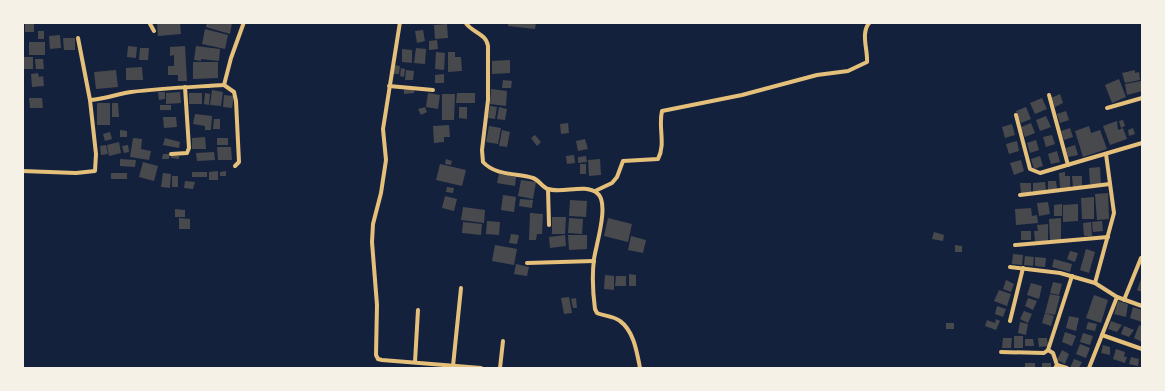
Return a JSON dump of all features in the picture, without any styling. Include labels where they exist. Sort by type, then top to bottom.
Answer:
[{"type":"street","points":[[149,22],[154,31]]},
{"type":"street","points":[[224,85],[244,22]]},
{"type":"street","points":[[400,22],[383,128],[386,160],[381,193],[373,224],[372,242],[377,305],[376,355],[378,359],[382,360],[481,368]]},
{"type":"street","points":[[465,22],[469,28],[485,38],[488,46],[488,103],[482,150],[483,162],[492,168],[510,175],[533,178],[548,189],[582,189],[595,191],[601,196],[602,206],[594,261],[596,309],[597,313],[618,319],[624,325],[635,344],[640,368]]},
{"type":"street","points":[[595,191],[612,183],[617,177],[623,160],[658,159],[662,151],[660,121],[662,111],[742,95],[817,75],[848,71],[867,62],[865,33],[870,22]]},
{"type":"street","points":[[22,171],[69,173],[95,171],[96,154],[90,100],[78,38]]},
{"type":"street","points":[[90,100],[104,100],[128,92],[224,85],[234,92],[236,101],[240,162],[235,166]]},
{"type":"street","points":[[389,86],[432,90]]},
{"type":"street","points":[[171,154],[187,153],[189,148],[185,87]]},
{"type":"street","points":[[1049,95],[1068,164]]},
{"type":"street","points":[[1107,108],[1142,98]]},
{"type":"street","points":[[1016,115],[1030,169],[1040,173],[1142,143]]},
{"type":"street","points":[[1095,283],[1114,213],[1106,154]]},
{"type":"street","points":[[1020,195],[1110,184]]},
{"type":"street","points":[[548,189],[549,225]]},
{"type":"street","points":[[1015,245],[1108,237]]},
{"type":"street","points":[[1124,300],[1141,258]]},
{"type":"street","points":[[527,263],[594,261]]},
{"type":"street","points":[[1010,267],[1072,276],[1095,283],[1117,298],[1142,306]]},
{"type":"street","points":[[1010,321],[1023,268]]},
{"type":"street","points":[[1001,352],[1044,353],[1048,350],[1072,276]]},
{"type":"street","points":[[453,366],[461,288]]},
{"type":"street","points":[[1089,368],[1117,298]]},
{"type":"street","points":[[415,362],[418,310]]},
{"type":"street","points":[[1102,334],[1142,349]]},
{"type":"street","points":[[500,368],[503,341]]},
{"type":"street","points":[[1048,350],[1053,353],[1056,367],[1067,368]]},
{"type":"building","points":[[157,22],[180,22],[181,34],[158,36]]},
{"type":"building","points":[[207,22],[232,23],[230,34],[206,27]]},
{"type":"building","points":[[508,22],[536,22],[535,29],[508,26]]},
{"type":"building","points":[[25,23],[34,23],[34,32],[25,32]]},
{"type":"building","points":[[447,24],[448,38],[435,39],[434,25]]},
{"type":"building","points":[[205,29],[228,35],[225,49],[202,44]]},
{"type":"building","points":[[423,30],[425,41],[417,43],[415,31]]},
{"type":"building","points":[[38,31],[44,31],[44,39],[38,39]]},
{"type":"building","points":[[60,35],[61,48],[50,49],[49,36]]},
{"type":"building","points":[[63,38],[75,38],[75,50],[64,50]]},
{"type":"building","points":[[437,40],[438,49],[429,50],[429,41]]},
{"type":"building","points":[[29,42],[45,42],[45,55],[29,55]]},
{"type":"building","points":[[128,46],[137,47],[136,58],[127,57]]},
{"type":"building","points":[[185,46],[187,81],[178,81],[178,75],[168,75],[168,66],[174,66],[174,55],[170,56],[170,47]]},
{"type":"building","points":[[196,46],[220,49],[219,61],[194,60]]},
{"type":"building","points":[[140,48],[149,48],[148,60],[139,60]]},
{"type":"building","points":[[416,48],[426,49],[425,64],[414,63]]},
{"type":"building","points":[[402,49],[412,50],[412,63],[402,62]]},
{"type":"building","points":[[436,52],[445,53],[444,70],[435,69]]},
{"type":"building","points":[[448,52],[455,52],[455,57],[461,57],[462,71],[448,72]]},
{"type":"building","points":[[22,57],[33,57],[33,69],[22,69]]},
{"type":"building","points":[[35,59],[43,59],[44,69],[36,69]]},
{"type":"building","points":[[510,60],[510,73],[492,74],[492,61]]},
{"type":"building","points":[[193,62],[218,62],[218,78],[193,79]]},
{"type":"building","points":[[394,65],[400,66],[399,74],[393,74]]},
{"type":"building","points":[[142,67],[143,80],[126,80],[126,68]]},
{"type":"building","points":[[401,68],[405,69],[404,77],[400,76]]},
{"type":"building","points":[[116,70],[118,87],[96,89],[94,72]]},
{"type":"building","points":[[406,70],[414,71],[413,80],[405,80]]},
{"type":"building","points":[[1135,70],[1135,73],[1139,72],[1140,80],[1125,83],[1122,73]]},
{"type":"building","points":[[38,73],[39,77],[43,76],[44,86],[32,87],[31,74]]},
{"type":"building","points":[[444,74],[444,83],[435,83],[435,75]]},
{"type":"building","points":[[1119,79],[1126,97],[1112,103],[1105,85]]},
{"type":"building","points":[[503,80],[512,81],[511,88],[502,88]]},
{"type":"building","points":[[1141,81],[1142,91],[1127,95],[1125,84]]},
{"type":"building","points":[[404,89],[414,89],[414,93],[404,94]]},
{"type":"building","points":[[491,89],[507,91],[506,106],[490,104]]},
{"type":"building","points":[[212,90],[223,92],[221,106],[210,105]]},
{"type":"building","points":[[158,92],[165,92],[165,99],[159,100]]},
{"type":"building","points":[[180,92],[181,103],[166,104],[166,93]]},
{"type":"building","points":[[189,93],[202,93],[202,104],[189,104]]},
{"type":"building","points":[[205,93],[210,94],[209,105],[204,104]]},
{"type":"building","points":[[428,93],[440,95],[438,109],[426,107]]},
{"type":"building","points":[[457,93],[475,93],[475,103],[456,103]]},
{"type":"building","points":[[442,94],[455,94],[454,120],[442,120]]},
{"type":"building","points":[[1060,94],[1063,103],[1055,107],[1051,98]]},
{"type":"building","points":[[224,95],[234,96],[232,108],[223,107]]},
{"type":"building","points":[[29,98],[42,98],[43,108],[30,108]]},
{"type":"building","points":[[1042,98],[1047,109],[1035,114],[1030,103]]},
{"type":"building","points":[[97,103],[110,103],[110,125],[97,125]]},
{"type":"building","points":[[112,103],[118,103],[119,117],[112,117]]},
{"type":"building","points":[[160,105],[171,105],[171,110],[160,110]]},
{"type":"building","points":[[490,106],[497,107],[495,119],[488,118]]},
{"type":"building","points":[[425,107],[427,112],[421,115],[418,109]]},
{"type":"building","points":[[459,107],[467,107],[467,119],[459,118]]},
{"type":"building","points":[[499,107],[507,109],[505,120],[497,119]]},
{"type":"building","points":[[1026,107],[1031,119],[1021,123],[1016,111]]},
{"type":"building","points":[[1066,111],[1069,120],[1060,123],[1057,114]]},
{"type":"building","points":[[195,114],[212,116],[211,130],[205,130],[205,126],[193,124]]},
{"type":"building","points":[[1046,116],[1051,127],[1040,131],[1036,120]]},
{"type":"building","points":[[163,117],[176,117],[177,127],[164,128]]},
{"type":"building","points":[[214,119],[220,119],[220,129],[213,129]]},
{"type":"building","points":[[1123,120],[1125,126],[1121,128],[1119,121]]},
{"type":"building","points":[[1117,121],[1118,130],[1123,128],[1127,139],[1110,145],[1103,126]]},
{"type":"building","points":[[568,123],[569,133],[561,134],[560,124]]},
{"type":"building","points":[[1031,123],[1035,133],[1025,137],[1021,127]]},
{"type":"building","points":[[1012,124],[1015,135],[1005,138],[1002,127]]},
{"type":"building","points":[[449,125],[450,137],[444,137],[444,142],[434,143],[433,126]]},
{"type":"building","points":[[489,126],[501,128],[498,144],[486,142]]},
{"type":"building","points":[[1089,126],[1091,133],[1100,130],[1107,149],[1083,157],[1075,131]]},
{"type":"building","points":[[1070,128],[1073,137],[1064,140],[1061,131]]},
{"type":"building","points":[[1133,128],[1135,134],[1129,136],[1128,130]]},
{"type":"building","points":[[120,130],[127,131],[127,137],[120,137]]},
{"type":"building","points":[[502,130],[510,132],[507,147],[499,146]]},
{"type":"building","points":[[110,132],[112,139],[105,141],[103,134]]},
{"type":"building","points":[[535,135],[541,142],[537,146],[531,138]]},
{"type":"building","points":[[1052,135],[1055,144],[1046,147],[1043,137]]},
{"type":"building","points":[[205,137],[206,149],[192,149],[192,138]]},
{"type":"building","points":[[133,138],[142,139],[141,149],[151,151],[149,160],[130,157]]},
{"type":"building","points":[[165,138],[180,142],[179,148],[163,145]]},
{"type":"building","points":[[217,138],[228,138],[228,145],[217,145]]},
{"type":"building","points":[[585,139],[588,149],[578,151],[576,141]]},
{"type":"building","points":[[1036,140],[1039,150],[1030,153],[1027,143]]},
{"type":"building","points":[[1017,141],[1019,151],[1009,154],[1006,144]]},
{"type":"building","points":[[119,142],[121,153],[109,156],[107,145]]},
{"type":"building","points":[[106,145],[108,154],[101,155],[100,146]]},
{"type":"building","points":[[128,145],[129,152],[124,153],[122,146]]},
{"type":"building","points":[[1075,145],[1078,155],[1068,157],[1066,148]]},
{"type":"building","points":[[217,147],[231,147],[232,160],[218,160]]},
{"type":"building","points":[[1057,151],[1060,162],[1051,164],[1048,154]]},
{"type":"building","points":[[214,152],[215,160],[197,161],[196,153]]},
{"type":"building","points":[[163,154],[170,154],[169,159],[162,159]]},
{"type":"building","points":[[171,155],[179,156],[179,159],[171,158]]},
{"type":"building","points":[[574,155],[575,163],[567,164],[566,156]]},
{"type":"building","points":[[586,156],[587,162],[578,163],[578,157]]},
{"type":"building","points":[[1040,156],[1043,166],[1034,169],[1031,159]]},
{"type":"building","points":[[120,159],[136,160],[135,167],[120,166]]},
{"type":"building","points":[[446,159],[452,161],[451,165],[445,164]]},
{"type":"building","points":[[600,159],[601,175],[589,176],[588,160]]},
{"type":"building","points":[[1021,160],[1024,171],[1014,175],[1010,163]]},
{"type":"building","points":[[143,162],[158,166],[154,181],[139,177]]},
{"type":"building","points":[[440,164],[466,170],[462,186],[436,180]]},
{"type":"building","points":[[580,164],[586,164],[586,174],[580,174]]},
{"type":"building","points":[[1100,167],[1101,184],[1090,184],[1089,168]]},
{"type":"building","points":[[218,171],[218,180],[209,180],[209,172]]},
{"type":"building","points":[[226,171],[226,176],[220,176],[220,172]]},
{"type":"building","points":[[192,172],[207,172],[207,177],[192,177]]},
{"type":"building","points":[[1065,172],[1065,176],[1070,176],[1070,187],[1060,188],[1059,173]]},
{"type":"building","points":[[111,173],[127,173],[127,179],[111,179]]},
{"type":"building","points":[[163,173],[171,174],[170,188],[161,187]]},
{"type":"building","points":[[499,174],[516,177],[515,186],[497,183]]},
{"type":"building","points":[[172,176],[178,176],[178,187],[172,187]]},
{"type":"building","points":[[1072,176],[1082,176],[1082,186],[1073,187]]},
{"type":"building","points":[[521,180],[536,182],[533,199],[518,196]]},
{"type":"building","points":[[185,181],[195,182],[193,189],[184,188]]},
{"type":"building","points":[[1048,181],[1056,181],[1057,189],[1048,190]]},
{"type":"building","points":[[1045,182],[1046,191],[1033,191],[1033,183]]},
{"type":"building","points":[[1020,183],[1031,183],[1031,193],[1021,193]]},
{"type":"building","points":[[447,187],[454,188],[453,193],[446,192]]},
{"type":"building","points":[[1108,193],[1109,219],[1097,220],[1095,194]]},
{"type":"building","points":[[503,195],[516,197],[514,212],[501,210]]},
{"type":"building","points":[[445,196],[457,199],[454,211],[442,208]]},
{"type":"building","points":[[1094,197],[1094,219],[1082,219],[1081,198]]},
{"type":"building","points":[[520,199],[533,200],[532,208],[519,206]]},
{"type":"building","points":[[570,200],[587,201],[586,217],[569,216]]},
{"type":"building","points":[[1048,202],[1050,214],[1039,216],[1037,203]]},
{"type":"building","points":[[1062,204],[1062,216],[1054,216],[1054,205]]},
{"type":"building","points":[[1078,204],[1078,221],[1063,222],[1063,205]]},
{"type":"building","points":[[463,207],[485,210],[484,223],[461,220]]},
{"type":"building","points":[[1031,208],[1032,216],[1037,215],[1038,223],[1016,225],[1015,209]]},
{"type":"building","points":[[175,209],[185,210],[185,217],[175,217]]},
{"type":"building","points":[[530,213],[543,214],[542,234],[537,234],[536,240],[529,240]]},
{"type":"building","points":[[552,217],[566,217],[565,234],[552,234]]},
{"type":"building","points":[[179,218],[190,219],[190,229],[179,229]]},
{"type":"building","points":[[569,218],[583,219],[582,234],[568,233]]},
{"type":"building","points":[[608,218],[632,224],[628,242],[604,236]]},
{"type":"building","points":[[1061,218],[1061,240],[1050,241],[1049,219]]},
{"type":"building","points":[[487,221],[500,222],[499,235],[486,234]]},
{"type":"building","points":[[1102,221],[1103,231],[1093,232],[1092,222]]},
{"type":"building","points":[[463,222],[482,224],[481,235],[462,233]]},
{"type":"building","points":[[1091,222],[1092,236],[1084,236],[1083,223]]},
{"type":"building","points":[[1048,224],[1048,241],[1035,241],[1034,231],[1038,231],[1037,225]]},
{"type":"building","points":[[1021,231],[1031,231],[1031,240],[1021,240]]},
{"type":"building","points":[[934,232],[944,235],[943,241],[932,239]]},
{"type":"building","points":[[511,234],[519,235],[517,244],[509,243]]},
{"type":"building","points":[[565,235],[566,246],[550,248],[549,237]]},
{"type":"building","points":[[568,235],[587,235],[587,249],[569,250]]},
{"type":"building","points":[[631,236],[646,240],[643,253],[628,250]]},
{"type":"building","points":[[495,245],[517,249],[514,265],[492,261]]},
{"type":"building","points":[[955,245],[962,246],[962,252],[955,252]]},
{"type":"building","points":[[1086,249],[1095,252],[1089,273],[1080,270]]},
{"type":"building","points":[[1070,251],[1078,253],[1075,262],[1067,259]]},
{"type":"building","points":[[1013,254],[1023,255],[1022,265],[1012,264]]},
{"type":"building","points":[[1025,256],[1034,257],[1033,266],[1024,265]]},
{"type":"building","points":[[1035,257],[1046,258],[1045,267],[1035,266]]},
{"type":"building","points":[[1054,259],[1072,264],[1070,272],[1052,267]]},
{"type":"building","points":[[516,264],[529,267],[527,276],[514,274]]},
{"type":"building","points":[[629,274],[636,275],[636,286],[629,286]]},
{"type":"building","points":[[605,275],[614,276],[614,290],[604,289]]},
{"type":"building","points":[[616,276],[626,276],[626,286],[615,286]]},
{"type":"building","points":[[1142,277],[1142,292],[1137,290]]},
{"type":"building","points":[[1006,280],[1014,284],[1011,292],[1003,289]]},
{"type":"building","points":[[1053,282],[1062,284],[1059,295],[1050,293]]},
{"type":"building","points":[[1031,283],[1042,286],[1039,299],[1027,295]]},
{"type":"building","points":[[999,290],[1011,294],[1007,306],[994,301]]},
{"type":"building","points":[[1050,294],[1060,296],[1055,315],[1045,313]]},
{"type":"building","points":[[1094,295],[1108,300],[1101,323],[1086,318]]},
{"type":"building","points":[[569,297],[572,313],[564,314],[561,298]]},
{"type":"building","points":[[576,298],[577,308],[573,308],[571,299]]},
{"type":"building","points":[[1028,298],[1037,301],[1033,310],[1025,306]]},
{"type":"building","points":[[1118,301],[1128,304],[1126,317],[1114,314]]},
{"type":"building","points":[[997,306],[1006,309],[1003,317],[995,314]]},
{"type":"building","points":[[1133,307],[1142,310],[1142,322],[1130,318]]},
{"type":"building","points":[[1024,311],[1032,314],[1028,323],[1020,319]]},
{"type":"building","points":[[1045,313],[1054,316],[1051,326],[1042,323]]},
{"type":"building","points":[[1069,316],[1079,318],[1076,331],[1066,328]]},
{"type":"building","points":[[996,319],[1000,321],[996,330],[985,326],[987,320],[995,323]]},
{"type":"building","points":[[1111,321],[1122,325],[1117,332],[1108,329]]},
{"type":"building","points":[[1020,322],[1028,324],[1026,335],[1018,333]]},
{"type":"building","points":[[1088,322],[1097,324],[1095,331],[1086,329]]},
{"type":"building","points":[[946,323],[954,323],[954,329],[946,329]]},
{"type":"building","points":[[1139,325],[1142,326],[1142,342],[1134,338]]},
{"type":"building","points":[[1124,326],[1134,330],[1129,337],[1121,334]]},
{"type":"building","points":[[1065,332],[1076,336],[1072,346],[1062,342]]},
{"type":"building","points":[[1083,333],[1093,336],[1090,345],[1080,342]]},
{"type":"building","points":[[1014,336],[1023,336],[1023,348],[1014,348]]},
{"type":"building","points":[[1003,338],[1012,338],[1011,348],[1002,348]]},
{"type":"building","points":[[1038,338],[1047,338],[1048,346],[1039,347]]},
{"type":"building","points":[[1025,339],[1033,339],[1034,346],[1025,346]]},
{"type":"building","points":[[1080,344],[1090,348],[1086,358],[1076,354]]},
{"type":"building","points":[[1103,345],[1110,347],[1110,355],[1101,353]]},
{"type":"building","points":[[1116,349],[1125,352],[1124,357],[1127,357],[1125,363],[1113,359]]},
{"type":"building","points":[[1062,350],[1069,354],[1065,364],[1057,360]]},
{"type":"building","points":[[1131,357],[1139,359],[1138,366],[1129,364]]},
{"type":"building","points":[[1074,359],[1082,362],[1079,368],[1070,368]]},
{"type":"building","points":[[1025,363],[1035,363],[1035,368],[1025,368]]},
{"type":"building","points":[[1042,363],[1051,363],[1051,368],[1042,368]]}]
